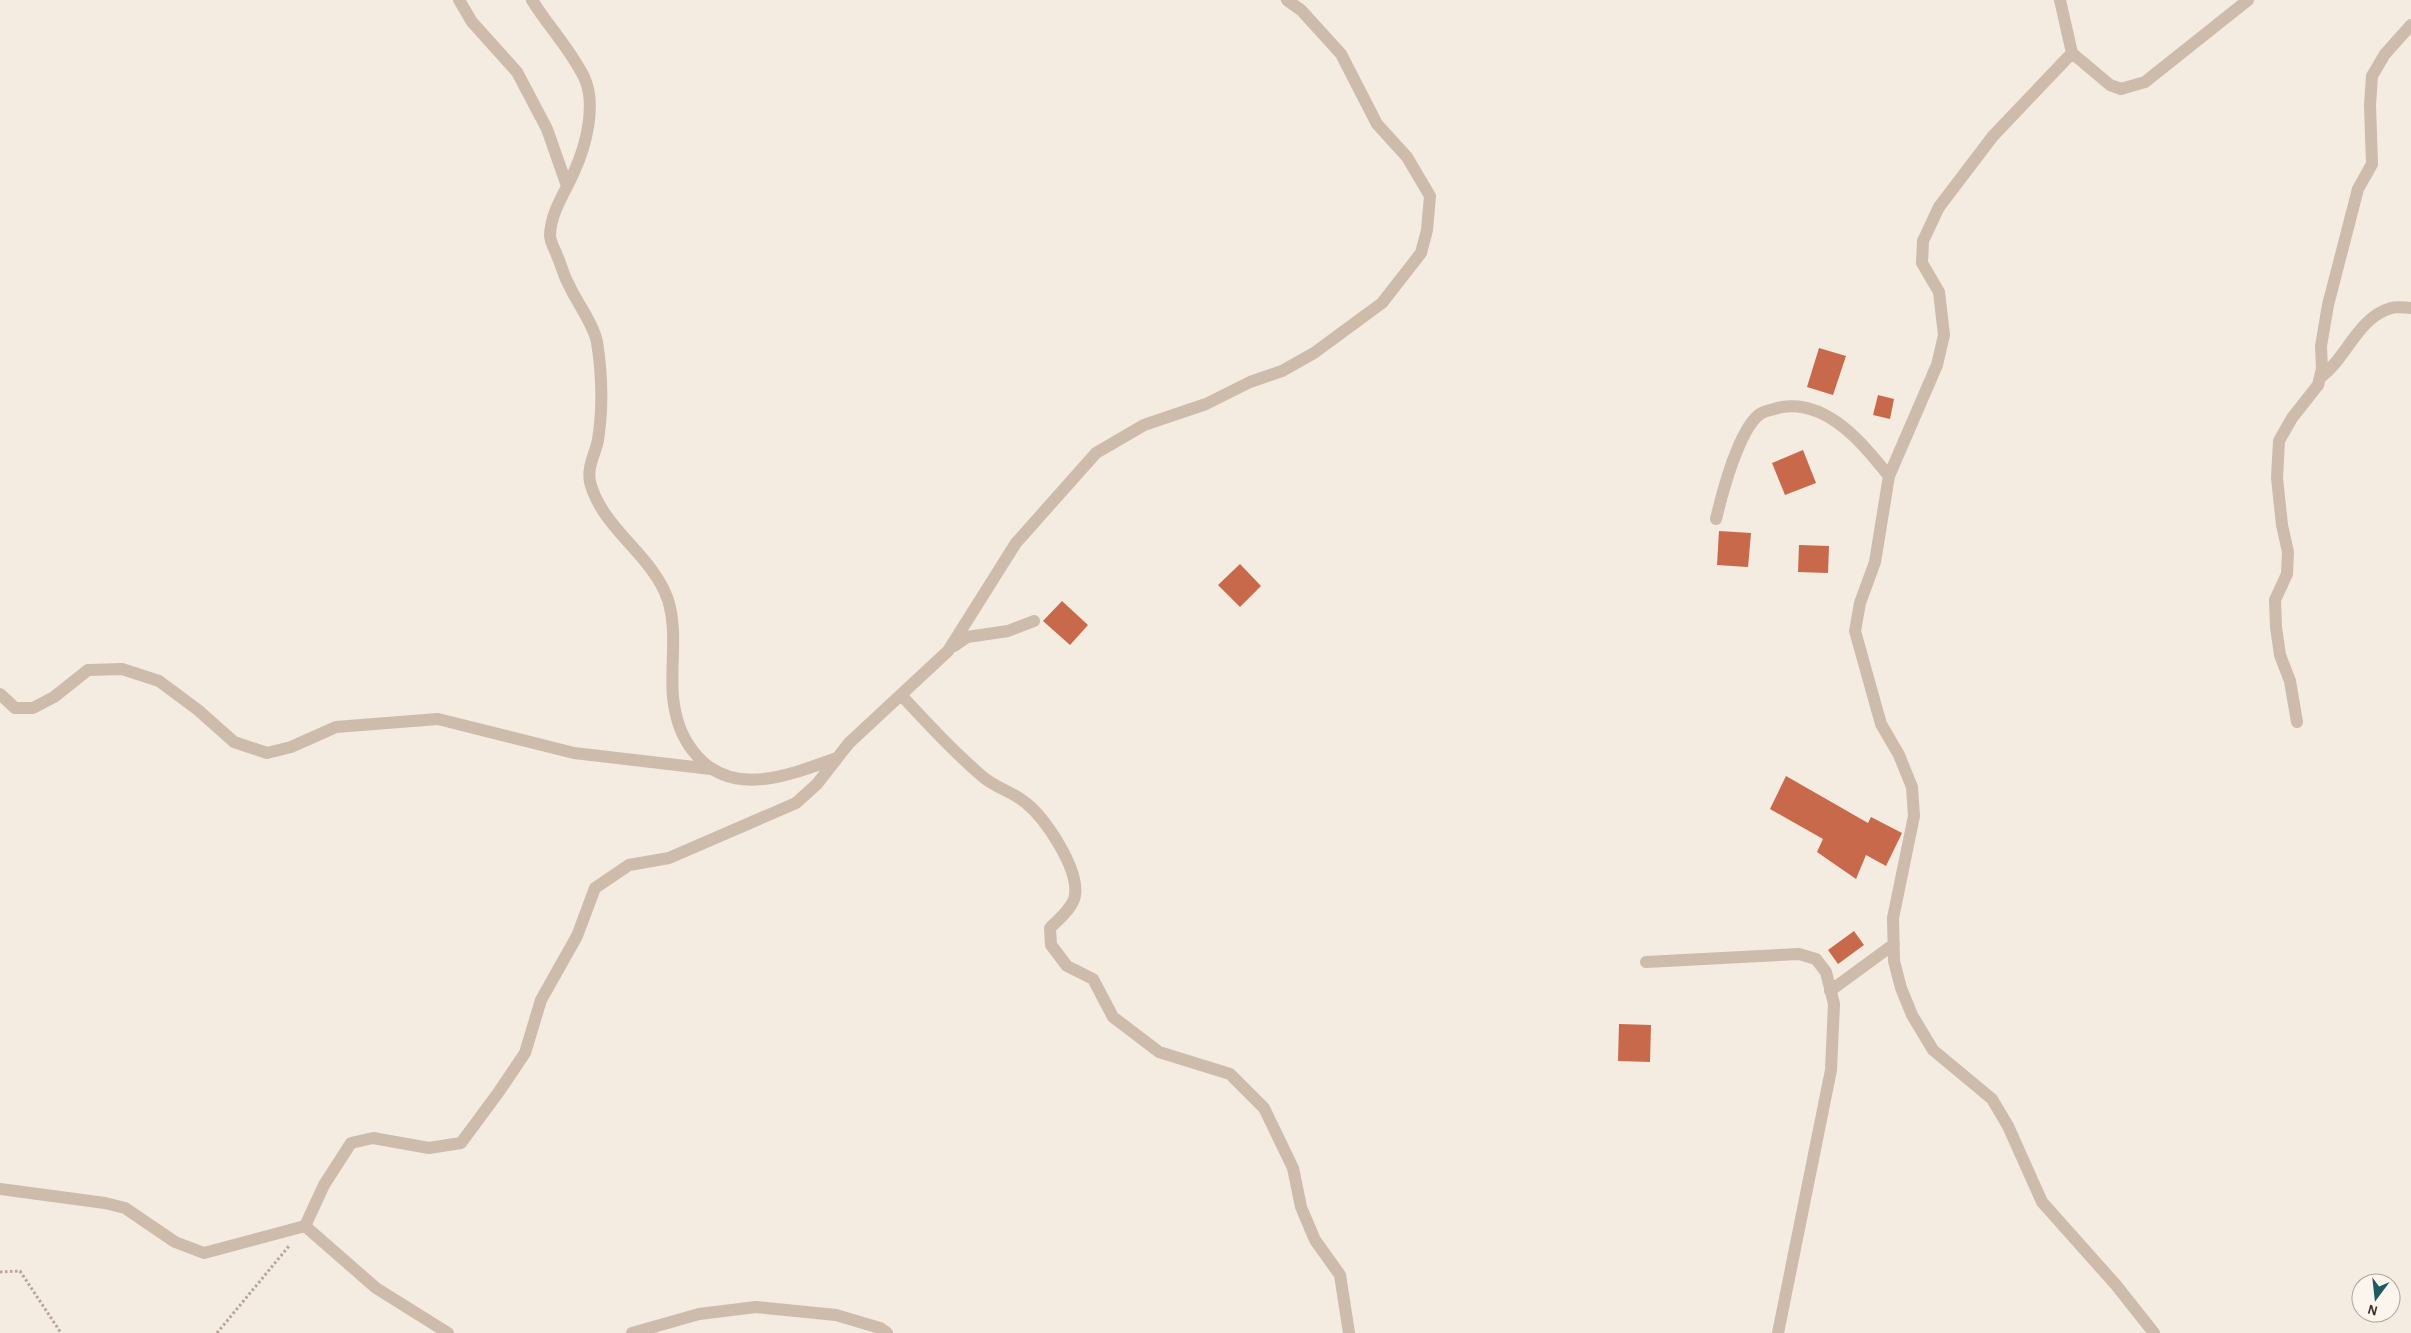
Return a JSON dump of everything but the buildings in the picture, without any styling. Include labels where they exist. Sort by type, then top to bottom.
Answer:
[{"type":"street","points":[[459,0],[472,22],[517,72],[546,129],[567,186]]},
{"type":"street","points":[[532,0],[568,50],[585,80],[589,124],[583,150],[554,212],[550,238],[568,284],[596,339],[602,406],[597,442],[588,470],[591,485],[600,506],[657,578],[667,598],[673,619],[675,641],[673,697],[679,726],[688,744],[702,763],[720,775],[742,780],[767,780],[837,758]]},
{"type":"street","points":[[948,651],[1016,543],[1096,453],[1144,425],[1206,404],[1250,382],[1282,372],[1314,353],[1382,303],[1421,253],[1427,230],[1430,196],[1407,157],[1377,124],[1341,54],[1301,10],[1287,0]]},
{"type":"street","points":[[2060,0],[2072,53],[2110,85],[2121,89],[2145,82],[2248,0]]},
{"type":"street","points":[[2297,722],[2290,681],[2280,655],[2276,627],[2275,600],[2286,574],[2288,552],[2282,525],[2277,478],[2280,441],[2292,418],[2318,385],[2320,378],[2322,369],[2321,346],[2330,296],[2358,189],[2372,164],[2370,105],[2372,76],[2384,54],[2411,25]]},
{"type":"street","points":[[2072,53],[1993,136],[1939,207],[1923,240],[1922,263],[1939,292],[1944,335],[1937,365],[1889,476],[1875,562],[1860,603],[1855,630],[1881,724],[1899,755],[1912,787],[1914,816],[1894,918],[1894,961],[1901,988],[1912,1015],[1933,1050],[1992,1099],[2008,1126],[2042,1202],[2116,1285],[2154,1333]]},
{"type":"street","points":[[2320,378],[2333,368],[2363,324],[2392,308],[2411,308]]},
{"type":"street","points":[[1716,519],[1738,450],[1759,415],[1772,409],[1796,406],[1827,416],[1864,445],[1889,476]]},
{"type":"street","points":[[306,1226],[324,1185],[351,1143],[373,1138],[429,1148],[460,1143],[498,1093],[525,1053],[540,1000],[577,936],[595,888],[629,865],[669,858],[796,803],[817,784],[849,743],[902,696],[948,651],[967,637],[1008,631],[1034,621]]},
{"type":"street","points":[[0,694],[15,708],[33,708],[54,697],[88,670],[122,669],[159,682],[198,710],[234,742],[268,753],[291,747],[336,727],[438,719],[574,754],[710,769]]},
{"type":"street","points":[[902,696],[985,779],[1027,803],[1057,840],[1068,861],[1076,897],[1065,913],[1050,928],[1051,946],[1067,966],[1093,979],[1113,1017],[1159,1052],[1230,1074],[1264,1108],[1293,1168],[1301,1206],[1315,1240],[1340,1276],[1349,1333]]},
{"type":"street","points":[[1830,991],[1894,944]]},
{"type":"street","points":[[1646,962],[1799,954],[1816,959],[1826,972],[1834,1004],[1830,1070],[1778,1333]]},
{"type":"street","points":[[0,1189],[105,1203],[125,1208],[175,1242],[204,1254],[306,1226]]},
{"type":"street","points":[[306,1226],[376,1288],[448,1333]]},
{"type":"street","points":[[632,1333],[699,1314],[756,1307],[836,1315],[880,1328],[888,1333]]},
{"type":"path","points":[[217,1333],[306,1226]]},
{"type":"path","points":[[0,1272],[20,1272],[61,1333]]}]
